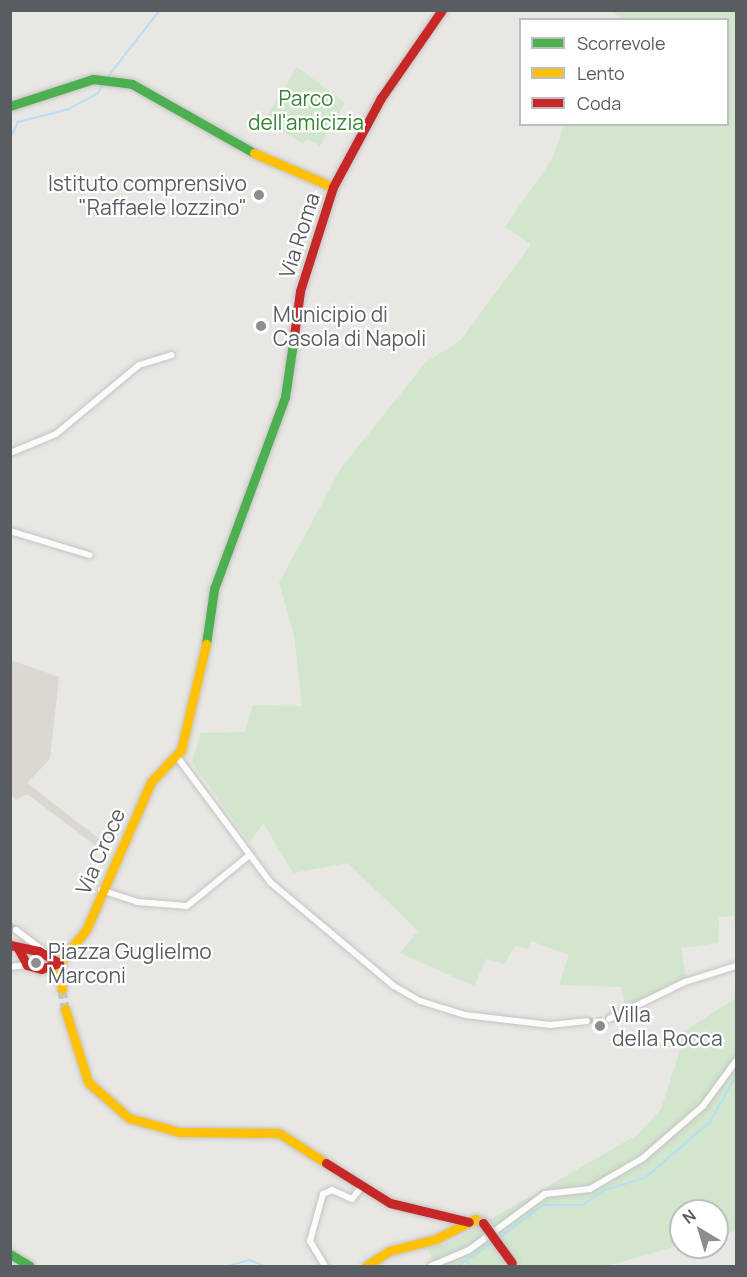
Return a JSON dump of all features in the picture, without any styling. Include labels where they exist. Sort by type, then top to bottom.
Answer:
[{"type":"street","name":"Via Roma","points":[[178,758],[203,663],[214,588],[285,397],[300,291],[325,226],[333,187],[381,98],[442,10]]},
{"type":"street","points":[[10,106],[93,79],[118,82],[333,187]]},
{"type":"street","points":[[10,453],[56,434],[139,365],[172,355]]},
{"type":"street","points":[[10,531],[89,555]]},
{"type":"street","points":[[178,758],[210,796],[247,857],[322,931],[420,1001],[465,1015],[550,1025],[587,1021]]},
{"type":"street","name":"Via Croce","points":[[59,963],[86,930],[101,890],[151,782],[178,758]]},
{"type":"street","points":[[101,890],[148,904],[187,906],[247,857]]},
{"type":"street","points":[[16,930],[59,963]]},
{"type":"street","points":[[14,946],[48,956]]},
{"type":"street","points":[[14,946],[27,965]]},
{"type":"street","points":[[10,967],[27,965],[41,969],[59,963]]},
{"type":"street","points":[[59,963],[62,989]]},
{"type":"street","points":[[609,1019],[685,982],[736,966]]},
{"type":"street","points":[[65,1009],[88,1082],[129,1118],[180,1132],[279,1133],[397,1206],[438,1216],[483,1223],[514,1265]]},
{"type":"street","points":[[431,1266],[469,1250],[545,1194],[590,1189],[643,1158],[703,1106],[736,1061]]},
{"type":"street","points":[[325,1266],[310,1240],[323,1194],[332,1190],[352,1199],[363,1185]]},
{"type":"street","points":[[438,1216],[442,1235]]},
{"type":"street","points":[[366,1266],[389,1251],[442,1235],[469,1222]]},
{"type":"street","points":[[10,1254],[30,1266]]},
{"type":"shaded area","points":[[11,660],[59,677],[50,759],[27,783],[111,848],[108,855],[27,794],[16,800],[11,794]]},
{"type":"green space","points":[[612,11],[736,11],[736,930],[734,916],[719,917],[718,943],[681,948],[686,977],[625,1008],[621,987],[559,985],[569,955],[531,941],[527,949],[515,946],[504,964],[486,959],[474,986],[400,953],[418,931],[348,863],[293,873],[263,823],[250,843],[192,762],[201,733],[245,732],[253,705],[302,706],[294,635],[279,583],[341,468],[426,362],[461,340],[531,244],[505,227],[552,159],[564,126],[729,126],[729,18],[621,18]]},
{"type":"green space","name":"Parco dell'amicizia","points":[[297,67],[345,103],[320,146],[307,139],[303,144],[265,119]]},
{"type":"green space","points":[[736,998],[736,1230],[729,1233],[729,1199],[669,1199],[669,1248],[610,1265],[435,1266],[428,1249],[453,1241],[637,1135],[661,1109],[682,1044],[678,1035]]},
{"type":"waterway","points":[[106,79],[160,10]]},
{"type":"waterway","points":[[10,139],[18,122],[69,109],[98,93],[103,84]]},
{"type":"waterway","points":[[498,1239],[543,1205],[582,1205],[603,1191],[646,1177],[710,1122],[736,1075]]},
{"type":"waterway","points":[[458,1266],[493,1242]]},
{"type":"waterway","points":[[229,1266],[249,1260],[265,1266]]},
{"type":"waterway","points":[[466,1261],[472,1266]]},
{"type":"tunnel","points":[[10,925],[16,930]]},
{"type":"tunnel","points":[[62,989],[65,1009]]},
{"type":"tunnel","points":[[587,1021],[609,1019]]},
{"type":"traffic: fast","points":[[10,106],[93,79],[132,84],[254,153]]},
{"type":"traffic: fast","points":[[206,644],[214,589],[285,397],[293,343]]},
{"type":"traffic: fast","points":[[10,1254],[30,1266]]},
{"type":"traffic: slow","points":[[254,153],[333,187]]},
{"type":"traffic: slow","points":[[62,989],[59,963],[86,930],[151,782],[181,750],[206,644]]},
{"type":"traffic: slow","points":[[65,1009],[88,1082],[129,1118],[180,1132],[279,1133],[326,1163]]},
{"type":"traffic: slow","points":[[366,1266],[389,1251],[436,1239],[475,1219],[483,1223]]},
{"type":"traffic: jam","points":[[293,343],[300,291],[333,187],[381,98],[442,10]]},
{"type":"traffic: jam","points":[[10,945],[39,951],[59,963],[41,969],[27,965],[18,948]]},
{"type":"traffic: jam","points":[[326,1163],[390,1203],[469,1222]]},
{"type":"traffic: jam","points":[[483,1223],[512,1263]]},
{"type":"place","name":"Istituto comprensivo \"Raffaele Iozzino\"","points":[[259,195]]},
{"type":"place","name":"Municipio di Casola di Napoli","points":[[261,326]]},
{"type":"place","name":"Piazza Guglielmo Marconi","points":[[36,963]]},
{"type":"place","name":"Villa della Rocca","points":[[600,1026]]}]
